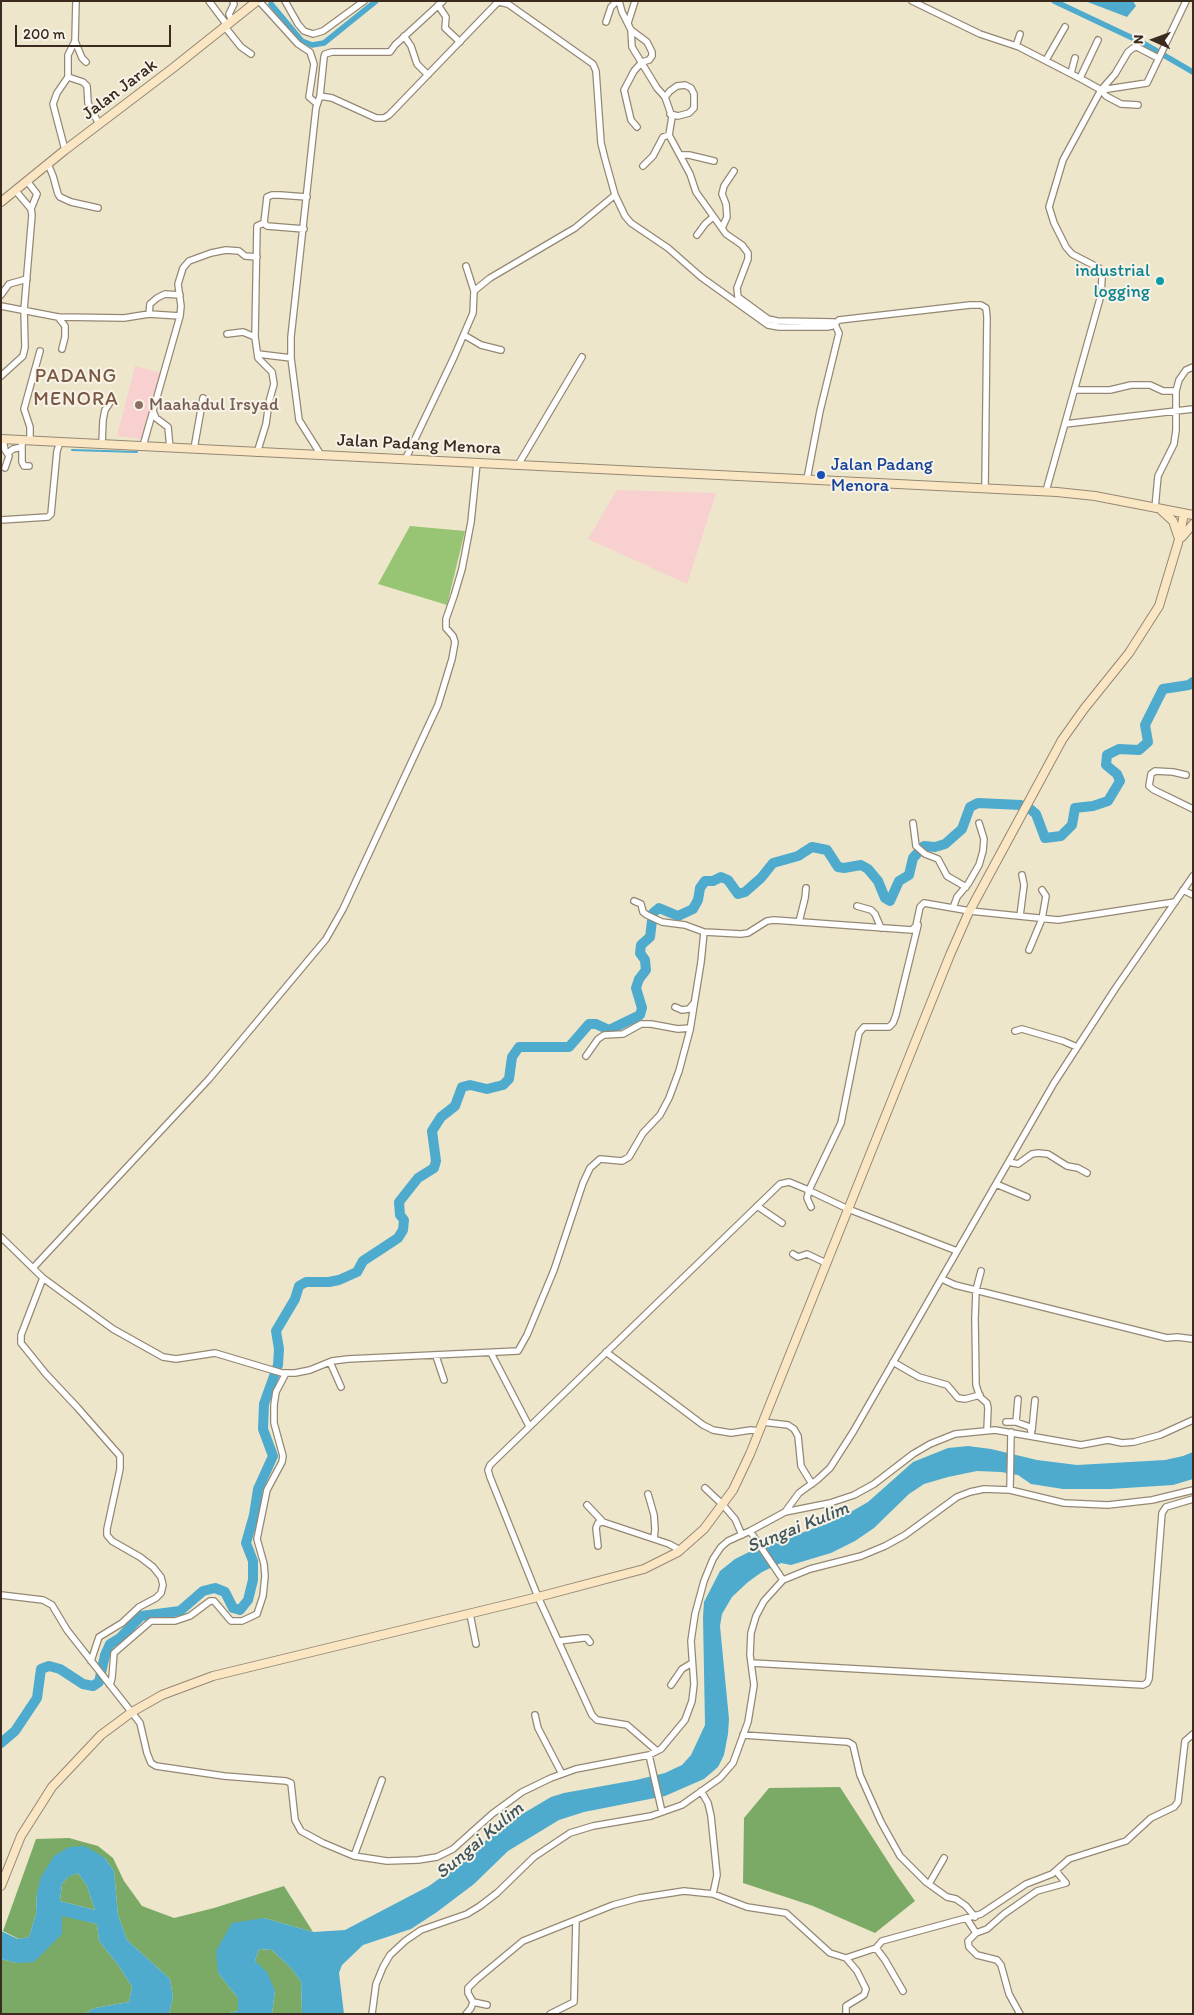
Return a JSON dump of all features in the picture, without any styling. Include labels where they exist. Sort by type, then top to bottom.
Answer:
[{"type":"street","points":[[76,1],[75,41],[82,58],[86,62]]},
{"type":"street","points":[[209,1],[228,24],[236,41],[251,54]]},
{"type":"street","points":[[228,24],[229,14],[234,4],[233,1]]},
{"type":"street","points":[[258,1],[298,44],[310,52],[314,64],[309,97],[316,103]]},
{"type":"street","name":"Jalan Jarak","points":[[1,202],[258,1]]},
{"type":"street","points":[[285,1],[298,24],[304,31],[313,34],[323,31],[364,1]]},
{"type":"street","points":[[606,22],[611,7],[618,1],[631,30],[632,47],[665,97],[672,117],[670,135],[681,155],[696,192],[722,228],[742,245],[748,253],[748,259],[737,288],[738,297],[768,319],[834,324]]},
{"type":"street","points":[[628,23],[635,1]]},
{"type":"street","points":[[912,1],[980,34],[1016,46],[1046,60],[1101,90],[1106,96],[1121,104],[1138,105]]},
{"type":"street","points":[[1101,90],[1147,83],[1186,1]]},
{"type":"street","points":[[320,96],[332,98],[376,118],[384,118],[496,4],[508,2],[593,64],[596,71],[601,144],[616,195],[625,216],[660,242],[701,277],[768,325],[827,327],[839,320],[970,305],[981,305],[986,308],[985,488]]},
{"type":"street","points":[[321,455],[299,420],[291,358],[291,336],[304,229],[316,103],[320,96],[325,54],[332,52],[390,52],[404,36],[440,3],[446,17],[444,28],[460,42]]},
{"type":"street","points":[[1046,60],[1065,27]]},
{"type":"street","points":[[631,30],[650,46],[652,56],[649,60],[642,62],[634,71],[624,90],[632,120],[637,127]]},
{"type":"street","points":[[1016,46],[1020,34]]},
{"type":"street","points":[[404,36],[411,46],[417,64],[428,75]]},
{"type":"street","points":[[1080,78],[1098,40]]},
{"type":"street","points":[[66,150],[53,104],[57,93],[68,77],[68,55],[75,41]]},
{"type":"street","points":[[1046,491],[1101,295],[1102,278],[1098,268],[1072,254],[1066,247],[1054,223],[1049,207],[1063,160],[1101,90],[1128,52],[1137,47],[1158,58]]},
{"type":"street","points":[[1071,74],[1075,58]]},
{"type":"street","points":[[68,77],[83,82],[87,86],[88,102],[99,124]]},
{"type":"street","points":[[665,97],[678,86],[685,85],[691,88],[694,94],[694,108],[689,113],[678,116],[670,114]]},
{"type":"street","points":[[643,166],[653,156],[663,137],[670,135]]},
{"type":"street","points":[[681,155],[696,156],[714,161]]},
{"type":"street","points":[[48,164],[60,197],[71,202],[98,208]]},
{"type":"street","points":[[722,228],[727,217],[726,204],[722,194],[724,186],[734,172]]},
{"type":"street","points":[[1,376],[22,356],[26,337],[24,310],[31,209],[37,194],[27,181]]},
{"type":"street","points":[[15,190],[31,209]]},
{"type":"street","points":[[264,223],[268,197],[280,195],[307,197]]},
{"type":"street","points":[[474,291],[490,278],[575,228],[616,195]]},
{"type":"street","points":[[697,235],[713,217]]},
{"type":"street","points":[[264,223],[267,226],[304,229]]},
{"type":"street","points":[[257,453],[266,424],[274,384],[272,372],[262,362],[258,354],[255,337],[257,226],[264,223]]},
{"type":"street","points":[[143,446],[180,316],[178,284],[180,275],[189,261],[211,253],[229,250],[239,251],[245,256],[257,257]]},
{"type":"street","points":[[405,460],[473,313],[474,291],[466,266]]},
{"type":"street","points":[[1,295],[9,284],[27,279]]},
{"type":"street","points":[[149,314],[152,301],[165,294],[180,295]]},
{"type":"street","points":[[1,306],[58,317],[124,318],[149,314],[180,316]]},
{"type":"street","points":[[58,317],[65,326],[62,349]]},
{"type":"street","points":[[807,479],[820,411],[839,333],[834,324]]},
{"type":"street","points":[[227,334],[242,332],[255,337]]},
{"type":"street","points":[[464,335],[481,345],[501,350]]},
{"type":"street","points":[[28,466],[24,466],[22,462],[24,442],[30,427],[24,409],[40,351]]},
{"type":"street","points":[[258,354],[291,358]]},
{"type":"street","points":[[518,465],[582,357]]},
{"type":"street","points":[[1178,543],[1178,532],[1173,521],[1165,512],[1155,508],[1158,476],[1174,444],[1176,391],[1186,370],[1193,366]]},
{"type":"street","points":[[1074,390],[1110,390],[1131,385],[1150,386],[1164,391],[1176,391]]},
{"type":"street","points":[[194,449],[203,398]]},
{"type":"street","points":[[102,444],[105,410],[111,401]]},
{"type":"street","points":[[1065,424],[1193,409]]},
{"type":"street","points":[[153,411],[156,418],[168,427],[170,448]]},
{"type":"street","points":[[2,439],[4,450],[8,453]]},
{"type":"street","name":"Jalan Padang Menora","points":[[2,439],[24,442],[102,444],[1046,491],[1095,496],[1193,515]]},
{"type":"street","points":[[5,468],[8,453],[24,442]]},
{"type":"street","points":[[1,520],[48,517],[50,514],[57,451],[60,442]]},
{"type":"street","points":[[32,1268],[208,1079],[326,939],[343,909],[438,705],[452,659],[455,642],[453,636],[446,628],[446,619],[462,569],[471,522],[477,463]]},
{"type":"street","points":[[1,1886],[21,1836],[52,1787],[101,1735],[132,1712],[180,1687],[213,1676],[470,1614],[644,1569],[680,1550],[704,1529],[733,1490],[760,1431],[950,955],[970,911],[1062,740],[1129,653],[1159,606],[1178,543],[1184,514]]},
{"type":"street","points":[[1178,543],[1184,532],[1193,524]]},
{"type":"street","points":[[1186,775],[1155,771],[1151,774],[1149,786],[1193,809]]},
{"type":"street","points":[[913,823],[914,842],[918,848],[925,854],[938,859],[948,876],[966,887]]},
{"type":"street","points":[[953,908],[979,865],[984,839],[979,823]]},
{"type":"street","points":[[1020,916],[1024,885],[1022,876]]},
{"type":"street","points":[[785,1512],[799,1493],[830,1468],[853,1432],[1076,1048],[1193,876]]},
{"type":"street","points":[[799,922],[806,888]]},
{"type":"street","points":[[1029,950],[1042,919],[1046,896],[1042,890]]},
{"type":"street","points":[[1183,890],[1193,895]]},
{"type":"street","points":[[634,901],[641,904],[643,912],[647,916],[662,922],[685,925],[704,932],[741,934],[767,921],[912,930],[916,926],[920,907],[924,903]]},
{"type":"street","points":[[924,903],[970,911],[1058,920],[1175,902]]},
{"type":"street","points":[[812,1208],[806,1198],[842,1123],[860,1029],[864,1027],[890,1026],[896,1015],[924,903]]},
{"type":"street","points":[[857,906],[871,910],[875,914],[881,928]]},
{"type":"street","points":[[1,1237],[43,1278],[113,1329],[163,1357],[176,1358],[215,1353],[284,1373],[310,1370],[330,1362],[348,1359],[518,1351],[523,1344],[554,1270],[583,1183],[590,1168],[600,1159],[622,1161],[629,1157],[643,1133],[660,1115],[679,1071],[690,1028],[704,932]]},
{"type":"street","points":[[676,1008],[682,1010],[689,1009],[694,1003]]},
{"type":"street","points":[[586,1056],[598,1039],[604,1035],[623,1034],[641,1024],[678,1029],[690,1028]]},
{"type":"street","points":[[1015,1031],[1022,1029],[1063,1041],[1076,1048]]},
{"type":"street","points":[[1009,1162],[1018,1164],[1032,1154],[1048,1154],[1067,1166],[1078,1168],[1087,1173]]},
{"type":"street","points":[[657,1751],[627,1724],[598,1720],[592,1715],[538,1597],[488,1470],[490,1465],[784,1182],[789,1182],[848,1209],[957,1251]]},
{"type":"street","points":[[996,1184],[1027,1197]]},
{"type":"street","points":[[757,1206],[782,1223]]},
{"type":"street","points":[[793,1254],[798,1257],[807,1254],[826,1263]]},
{"type":"street","points":[[981,1271],[976,1290],[976,1378],[980,1395],[988,1408],[987,1430]]},
{"type":"street","points":[[43,1278],[21,1335],[21,1343],[46,1374],[120,1456],[120,1469],[107,1535],[112,1541],[153,1567],[161,1577],[163,1585],[161,1593],[156,1598],[139,1607],[122,1623],[99,1637],[93,1664]]},
{"type":"street","points":[[942,1279],[955,1285],[1166,1338],[1193,1339]]},
{"type":"street","points":[[606,1352],[712,1430],[731,1433],[750,1430],[760,1431]]},
{"type":"street","points":[[492,1353],[529,1426]]},
{"type":"street","points":[[436,1356],[444,1380]]},
{"type":"street","points":[[330,1362],[341,1387]]},
{"type":"street","points":[[893,1362],[919,1377],[947,1386],[958,1398],[965,1399],[980,1395]]},
{"type":"street","points":[[108,1683],[112,1678],[114,1654],[150,1621],[175,1621],[190,1616],[210,1601],[214,1601],[231,1621],[242,1621],[257,1614],[263,1596],[265,1576],[264,1564],[257,1539],[267,1490],[282,1462],[283,1456],[274,1423],[274,1405],[276,1392],[284,1373]]},
{"type":"street","points":[[1016,1422],[1018,1399]]},
{"type":"street","points":[[1032,1433],[1035,1400]]},
{"type":"street","points":[[1,1595],[43,1600],[52,1605],[67,1630],[140,1723],[151,1763],[156,1766],[224,1776],[286,1781],[291,1783],[293,1787],[295,1820],[301,1831],[354,1856],[387,1861],[418,1860],[437,1857],[454,1849],[492,1814],[522,1792],[576,1769],[649,1756],[661,1749],[685,1720],[692,1701],[694,1684],[691,1642],[695,1614],[704,1581],[713,1559],[721,1547],[728,1541],[785,1512],[830,1503],[854,1495],[874,1484],[913,1454],[930,1444],[955,1434],[987,1430],[1032,1433],[1080,1445],[1108,1440],[1134,1442],[1160,1436],[1193,1420]]},
{"type":"street","points":[[763,1422],[788,1425],[794,1428],[798,1436],[801,1466],[812,1484]]},
{"type":"street","points":[[1006,1422],[1016,1422],[1030,1428],[1032,1433]]},
{"type":"street","points":[[1010,1487],[1011,1432]]},
{"type":"street","points":[[372,2014],[376,1984],[383,1967],[390,1956],[405,1941],[421,1930],[467,1914],[480,1906],[497,1893],[534,1857],[570,1834],[593,1826],[651,1816],[682,1805],[720,1778],[733,1763],[752,1704],[754,1685],[751,1633],[756,1616],[764,1601],[782,1579],[810,1569],[861,1556],[885,1546],[957,1497],[984,1489],[1010,1487],[1064,1503],[1100,1505],[1152,1500],[1193,1490]]},
{"type":"street","points":[[705,1488],[736,1519],[742,1535]]},
{"type":"street","points":[[648,1494],[654,1515],[654,1539]]},
{"type":"street","points":[[752,1663],[1143,1685],[1149,1679],[1162,1513],[1166,1507],[1193,1499]]},
{"type":"street","points":[[587,1505],[603,1522],[669,1544],[680,1550]]},
{"type":"street","points":[[598,1546],[596,1528],[598,1523],[603,1522]]},
{"type":"street","points":[[750,1531],[782,1579]]},
{"type":"street","points":[[470,1614],[476,1644]]},
{"type":"street","points":[[559,1642],[583,1638],[588,1638],[590,1642]]},
{"type":"street","points":[[672,1685],[682,1669],[692,1663]]},
{"type":"street","points":[[535,1714],[538,1728],[562,1774]]},
{"type":"street","points":[[846,1958],[876,1948],[882,1941],[975,1917],[1026,1884],[1057,1872],[1069,1859],[1126,1841],[1156,1815],[1174,1807],[1178,1802],[1185,1741],[1193,1734]]},
{"type":"street","points":[[743,1735],[848,1742],[853,1745],[860,1775],[881,1822],[900,1856],[929,1884],[947,1897],[956,1899],[966,1906],[975,1917]]},
{"type":"street","points":[[649,1756],[649,1763],[662,1812]]},
{"type":"street","points":[[354,1856],[382,1780]]},
{"type":"street","points":[[702,1791],[708,1803],[711,1816],[717,1875],[714,1894]]},
{"type":"street","points":[[929,1884],[944,1858]]},
{"type":"street","points":[[1020,2014],[1009,1994],[1001,1965],[997,1960],[977,1954],[969,1947],[968,1940],[976,1933],[987,1929],[1004,1914],[1037,1891],[1066,1883],[1057,1872]]},
{"type":"street","points":[[487,2006],[473,2002],[468,1993],[468,1988],[523,1941],[639,1898],[684,1892],[714,1894],[747,1907],[786,1913],[830,1953],[846,1958],[857,1971],[866,1989],[864,1995],[846,2006],[846,2014]]},
{"type":"street","points":[[967,1919],[976,1933]]},
{"type":"street","points":[[550,2014],[574,2002],[576,1920]]},
{"type":"street","points":[[876,1948],[903,1991]]},
{"type":"street","points":[[466,2014],[473,2002]]},
{"type":"shaded area","name":"Maahadul Irsyad","points":[[135,366],[162,373],[142,439],[117,436]]},
{"type":"shaded area","points":[[617,490],[716,493],[687,584],[588,539]]},
{"type":"green space","points":[[410,526],[465,531],[447,605],[378,584]]},
{"type":"green space","points":[[840,1787],[915,1901],[875,1933],[813,1906],[743,1883],[744,1818],[769,1788]]},
{"type":"green space","points":[[69,1838],[98,1846],[113,1858],[124,1881],[142,1906],[174,1918],[214,1908],[284,1886],[313,1932],[264,1918],[218,1973],[238,1998],[238,2011],[225,2014],[169,2014],[173,1997],[170,1979],[127,1940],[118,1915],[114,1871],[105,1858],[37,1893],[36,1914],[29,1937],[19,1939],[3,1931],[36,1839]]},
{"type":"green space","points":[[78,1873],[87,1886],[95,1910],[60,1901],[62,1884],[68,1877]]},
{"type":"green space","points":[[62,1915],[97,1924],[99,1941],[119,1966],[132,1987],[129,2002],[95,2008],[84,2014],[1,2014],[1,1959],[17,1963]]},
{"type":"green space","points":[[259,1949],[272,1950],[292,1969],[301,1982],[302,2014],[272,2014],[275,1991],[255,1961]]},
{"type":"water","points":[[1085,1],[1133,1],[1136,6],[1127,17]]},
{"type":"water","points":[[968,1446],[991,1449],[1037,1460],[1077,1465],[1165,1460],[1193,1452],[1193,1479],[1173,1485],[1110,1489],[1063,1489],[1031,1484],[1018,1475],[1001,1472],[977,1471],[948,1477],[924,1484],[909,1494],[874,1528],[855,1541],[831,1553],[791,1565],[781,1563],[762,1572],[732,1597],[722,1614],[720,1626],[729,1719],[728,1734],[724,1755],[718,1767],[704,1779],[665,1796],[584,1812],[559,1820],[508,1851],[474,1884],[411,1929],[363,1945],[342,1965],[339,1973],[344,2014],[302,2014],[301,1982],[292,1969],[272,1950],[259,1949],[255,1961],[267,1972],[275,1991],[272,2014],[225,2014],[238,2011],[238,1998],[218,1973],[216,1951],[232,1923],[264,1918],[313,1932],[345,1930],[429,1886],[461,1863],[502,1826],[551,1797],[665,1773],[682,1765],[691,1755],[705,1725],[704,1602],[720,1571],[735,1559],[751,1551],[829,1523],[849,1513],[868,1502],[913,1462],[948,1448]]},
{"type":"water","points":[[85,1846],[105,1858],[114,1871],[118,1915],[127,1940],[170,1979],[173,1997],[169,2014],[84,2014],[95,2008],[129,2002],[132,1987],[119,1966],[99,1941],[97,1924],[62,1916],[62,1934],[34,1962],[17,1963],[1,1959],[1,1931],[18,1939],[29,1937],[36,1914],[37,1893],[41,1877],[54,1856],[69,1847]],"holes":[[[78,1873],[87,1886],[95,1910],[60,1901],[62,1884],[68,1877]]]},
{"type":"waterway","points":[[271,4],[302,41],[312,45],[324,43],[376,1]]},
{"type":"waterway","points":[[1054,1],[1143,43],[1193,72]]},
{"type":"waterway","points":[[72,450],[137,452]]},
{"type":"waterway","points":[[1029,808],[1036,814],[1045,838],[1061,836],[1072,825],[1075,808],[1093,806],[1108,801],[1120,781],[1117,774],[1106,765],[1107,755],[1119,749],[1139,750],[1148,742],[1145,725],[1163,689],[1189,685],[1193,682]]},
{"type":"waterway","points":[[1,1743],[15,1731],[37,1698],[41,1669],[49,1666],[60,1669],[83,1684],[93,1686],[99,1682],[105,1655],[110,1644],[120,1638],[141,1616],[180,1611],[203,1591],[215,1588],[225,1592],[233,1608],[240,1610],[248,1600],[253,1580],[253,1561],[246,1543],[254,1515],[258,1489],[273,1456],[263,1429],[264,1404],[278,1365],[279,1349],[276,1331],[295,1299],[299,1286],[306,1282],[339,1280],[357,1272],[363,1261],[398,1238],[403,1230],[404,1220],[400,1215],[399,1202],[418,1178],[434,1168],[436,1161],[432,1131],[441,1117],[455,1106],[462,1087],[470,1085],[487,1089],[503,1085],[509,1079],[512,1057],[519,1047],[569,1047],[589,1024],[596,1024],[609,1030],[640,1015],[642,1008],[636,988],[639,979],[646,970],[645,960],[640,953],[641,945],[650,937],[653,913],[659,908],[678,916],[693,909],[698,900],[700,888],[705,881],[713,881],[721,877],[728,880],[738,894],[745,892],[761,878],[773,863],[798,856],[812,847],[827,850],[838,867],[844,868],[861,865],[868,869],[878,881],[885,898],[890,901],[899,881],[909,875],[913,858],[924,846],[935,847],[945,844],[962,829],[970,807],[978,803],[1021,805]]},
{"type":"place","name":"industrial logging","points":[[1160,281]]},
{"type":"place","name":"Maahadul Irsyad","points":[[139,405]]},
{"type":"place","name":"Jalan Padang Menora","points":[[821,475]]},
{"type":"district","name":"PADANG MENORA","points":[[76,388]]},
{"type":"water label","name":"Sungai Kulim","points":[[798,1528]]},
{"type":"water label","name":"Sungai Kulim","points":[[480,1841]]}]
